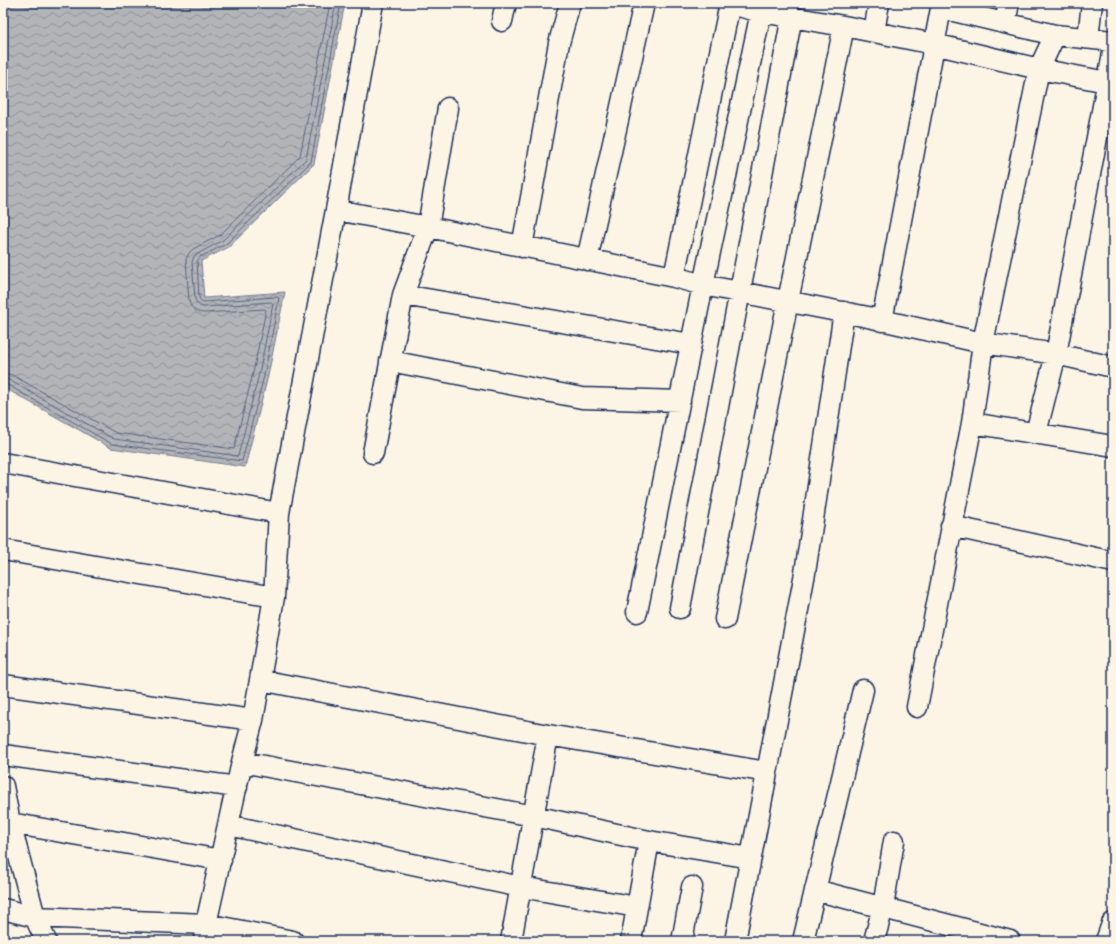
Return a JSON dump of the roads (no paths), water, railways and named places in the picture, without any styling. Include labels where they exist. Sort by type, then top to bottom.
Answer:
[{"type":"street","points":[[205,932],[242,762],[253,720],[274,598],[279,513],[373,3]]},
{"type":"street","points":[[522,247],[559,43],[570,3]]},
{"type":"street","points":[[587,260],[644,3]]},
{"type":"street","points":[[674,277],[728,3],[761,12],[805,13],[844,26],[934,44],[1039,69],[1107,82]]},
{"type":"street","points":[[874,32],[879,3]]},
{"type":"street","points":[[1005,23],[1009,3]]},
{"type":"street","points":[[1088,38],[1092,3]]},
{"type":"street","points":[[882,320],[942,6],[1055,35],[1113,41]]},
{"type":"street","points":[[637,612],[703,285],[761,12]]},
{"type":"street","points":[[680,608],[740,291],[805,13]]},
{"type":"street","points":[[726,619],[788,301],[844,26]]},
{"type":"street","points":[[918,707],[951,526],[972,423],[983,343],[1039,69],[1055,35]]},
{"type":"street","points":[[1036,433],[1056,354],[1104,143],[1107,82],[1113,53]]},
{"type":"street","points":[[373,453],[403,295],[428,227],[448,108]]},
{"type":"street","points":[[336,210],[428,227],[674,277],[703,285],[844,312],[983,343],[1056,354],[1113,367]]},
{"type":"street","points":[[403,295],[691,344]]},
{"type":"street","points":[[735,941],[806,573],[844,312]]},
{"type":"street","points":[[390,361],[582,398],[680,401]]},
{"type":"street","points":[[972,423],[1113,446]]},
{"type":"street","points":[[3,463],[279,513]]},
{"type":"street","points":[[951,526],[1113,562]]},
{"type":"street","points":[[3,550],[274,598]]},
{"type":"street","points":[[260,680],[548,735],[767,772]]},
{"type":"street","points":[[3,685],[253,720]]},
{"type":"street","points":[[803,941],[863,690]]},
{"type":"street","points":[[511,941],[548,735]]},
{"type":"street","points":[[3,755],[237,787]]},
{"type":"street","points":[[242,762],[534,816],[649,841],[751,858]]},
{"type":"street","points":[[3,786],[10,823],[35,917],[46,941]]},
{"type":"street","points":[[10,823],[221,860]]},
{"type":"street","points":[[228,825],[521,887],[637,907]]},
{"type":"street","points":[[631,941],[649,841]]},
{"type":"street","points":[[874,941],[883,907],[894,841]]},
{"type":"street","points":[[682,941],[692,887]]},
{"type":"street","points":[[815,890],[1010,941]]},
{"type":"street","points":[[3,909],[35,917],[293,941]]},
{"type":"street","points":[[1107,941],[1113,924]]},
{"type":"water","points":[[3,3],[345,3],[314,164],[229,247],[201,261],[204,298],[285,292],[268,376],[245,467],[111,448],[3,387]]}]
